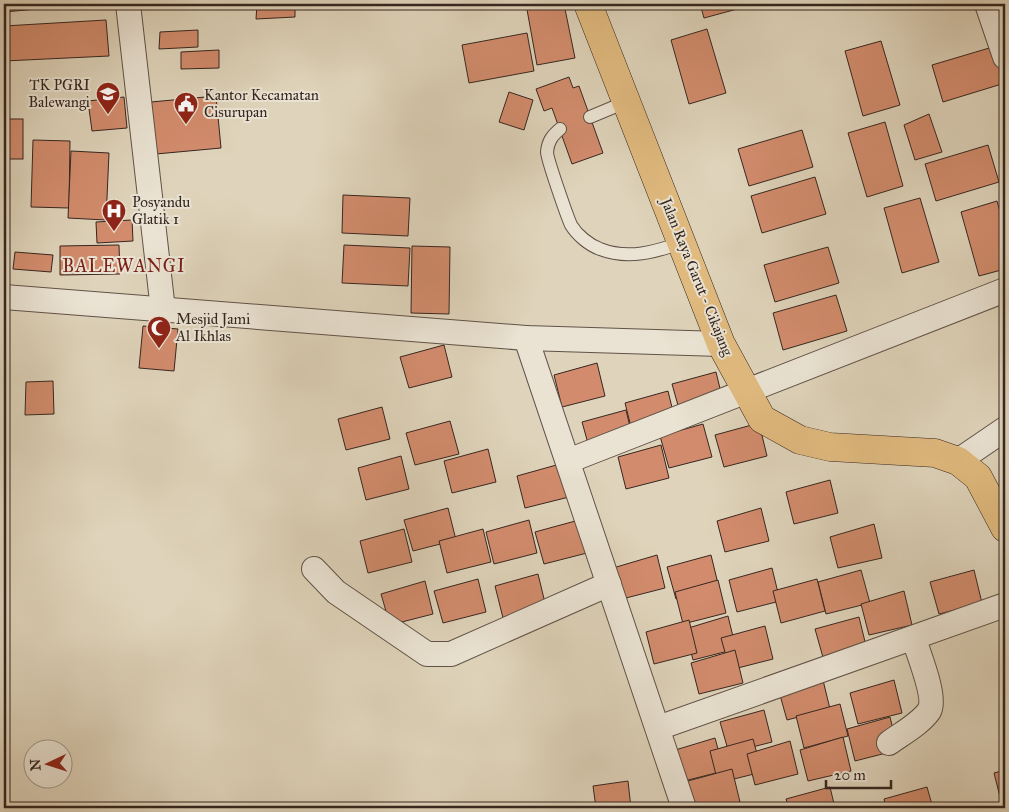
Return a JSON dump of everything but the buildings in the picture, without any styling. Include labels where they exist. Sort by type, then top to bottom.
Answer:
[{"type":"main road","name":"Jalan Raya Garut - Cikajang","points":[[588,4],[683,242],[721,344],[762,419],[800,440],[830,447],[935,452],[958,461],[978,477],[1005,528]]},
{"type":"street","points":[[128,4],[163,310]]},
{"type":"street","points":[[987,4],[1005,57]]},
{"type":"street","points":[[568,461],[1005,290]]},
{"type":"street","points":[[4,297],[526,338],[721,344]]},
{"type":"street","points":[[526,338],[684,808]]},
{"type":"street","points":[[958,461],[1001,437]]},
{"type":"street","points":[[314,569],[336,592],[363,612],[427,654],[441,655],[451,654],[609,584]]},
{"type":"street","points":[[658,728],[914,639],[1005,605]]},
{"type":"street","points":[[889,743],[925,715],[930,708],[930,692],[914,639]]},
{"type":"lane","points":[[590,117],[626,102]]},
{"type":"lane","points":[[560,129],[550,139],[547,153],[571,225],[585,241],[600,249],[620,254],[656,252],[683,242]]},
{"type":"place","name":"TK PGRI Balewangi","points":[[108,115]]},
{"type":"place","name":"Kantor Kecamatan Cisurupan","points":[[186,125]]},
{"type":"place","name":"Posyandu Glatik 1","points":[[114,232]]},
{"type":"place","name":"Mesjid Jami Al Ikhlas","points":[[159,349]]},
{"type":"district","name":"BALEWANGI","points":[[124,266]]}]
